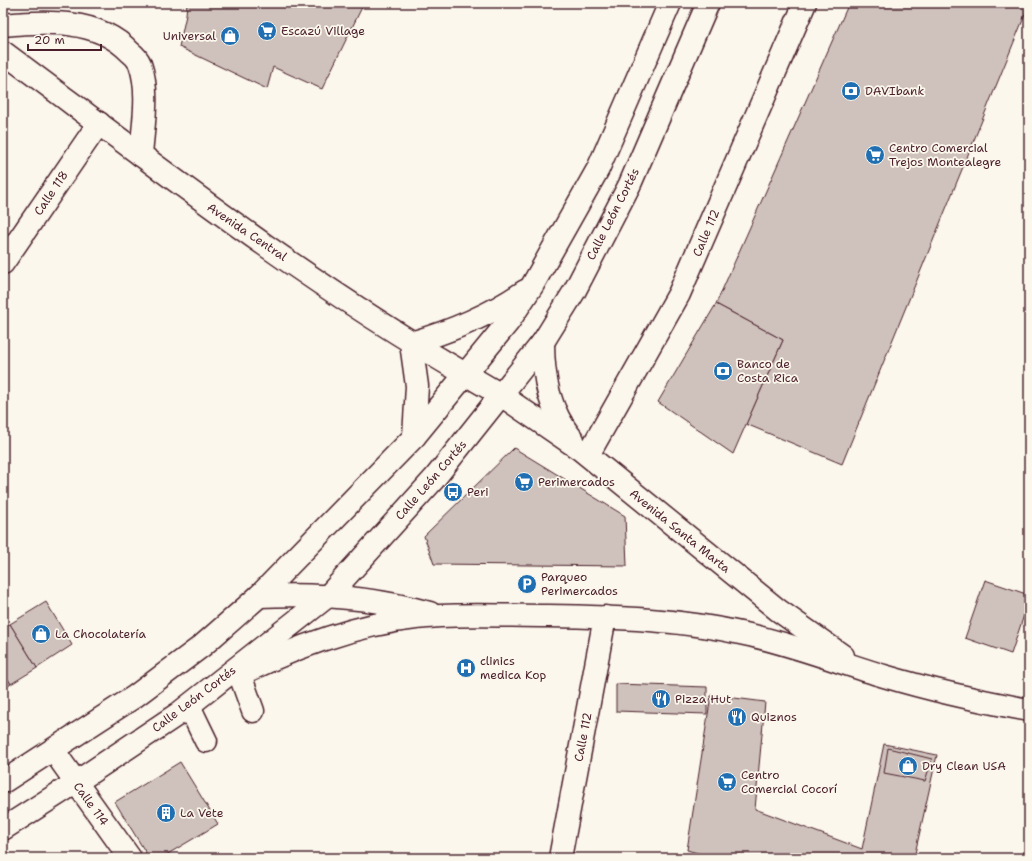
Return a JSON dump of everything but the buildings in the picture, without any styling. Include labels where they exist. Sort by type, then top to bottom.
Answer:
[{"type":"main road","points":[[3,782],[134,697],[202,646],[259,596],[414,437],[509,321],[532,286],[598,169],[670,3]]},
{"type":"main road","name":"Calle León Cortés","points":[[3,828],[75,783],[183,710],[329,595],[434,479],[543,342],[574,292],[630,184],[708,3]]},
{"type":"main road","name":"Calle 112","points":[[584,452],[679,294],[805,3]]},
{"type":"main road","points":[[3,25],[38,22],[87,27],[124,45],[140,62],[144,81],[141,155]]},
{"type":"main road","name":"Avenida Central","points":[[3,52],[217,212],[411,343],[501,395]]},
{"type":"main road","name":"Calle 118","points":[[3,263],[99,123]]},
{"type":"main road","points":[[414,437],[417,386],[411,343],[443,334],[475,321],[505,305],[532,286]]},
{"type":"main road","points":[[543,342],[543,366],[547,389],[558,418],[566,432],[584,452]]},
{"type":"main road","name":"Avenida Santa Marta","points":[[501,395],[584,452],[684,536],[778,610],[859,668]]},
{"type":"main road","name":"Avenida Santa Marta","points":[[259,596],[329,595],[366,598],[403,605],[439,616]]},
{"type":"main road","name":"Avenida Santa Marta","points":[[183,710],[240,675],[281,655],[332,636],[385,623],[439,616],[605,617],[676,623],[745,634],[884,676],[976,700],[1027,706]]},
{"type":"main road","name":"Calle 112","points":[[560,858],[605,617]]},
{"type":"main road","points":[[240,675],[253,711]]},
{"type":"main road","points":[[183,710],[206,741]]},
{"type":"main road","name":"Calle 114","points":[[52,750],[130,858]]},
{"type":"place","name":"Escazú Village","points":[[267,31]]},
{"type":"place","name":"Universal","points":[[230,36]]},
{"type":"place","name":"DAVIbank","points":[[851,91]]},
{"type":"place","name":"Centro Comercial Trejos Montealegre","points":[[875,155]]},
{"type":"place","name":"Banco de Costa Rica","points":[[723,371]]},
{"type":"place","name":"Perimercados","points":[[524,482]]},
{"type":"place","name":"Peri","points":[[453,492]]},
{"type":"place","name":"Parqueo Perimercados","points":[[527,584]]},
{"type":"place","name":"La Chocolatería","points":[[41,634]]},
{"type":"place","name":"clinics medica Kop","points":[[466,668]]},
{"type":"place","name":"Pizza Hut","points":[[661,699]]},
{"type":"place","name":"Quiznos","points":[[737,717]]},
{"type":"place","name":"Dry Clean USA","points":[[908,766]]},
{"type":"place","name":"Centro Comercial Cocorí","points":[[727,782]]},
{"type":"place","name":"La Vete","points":[[166,813]]}]
